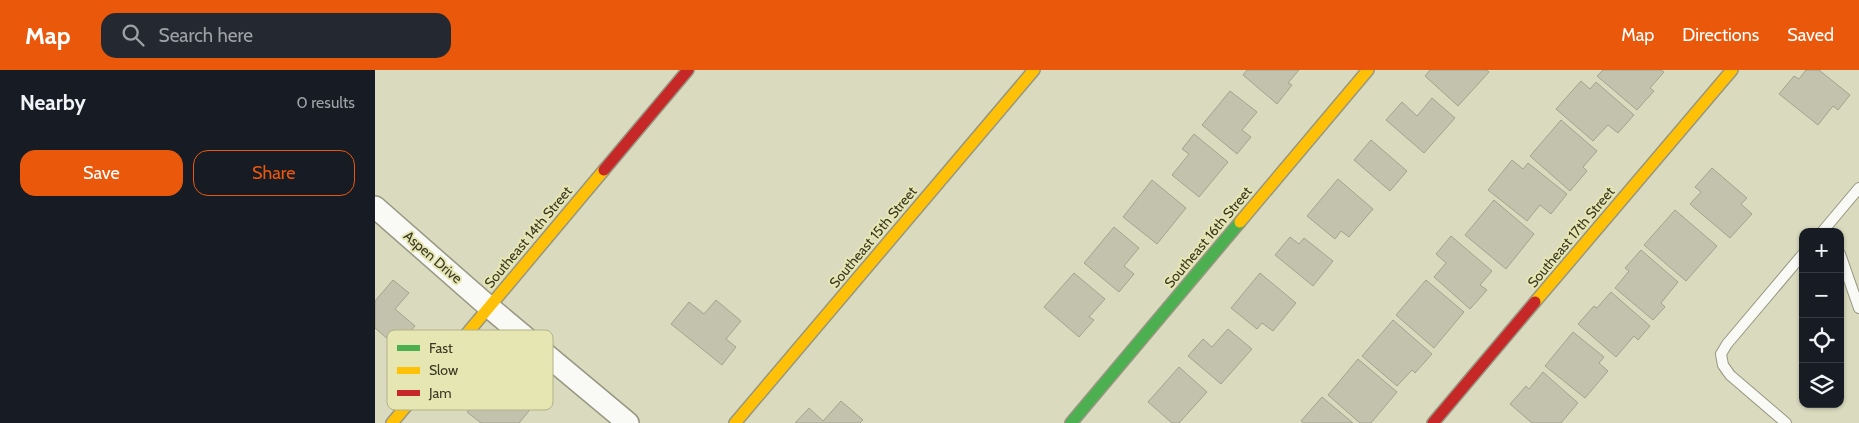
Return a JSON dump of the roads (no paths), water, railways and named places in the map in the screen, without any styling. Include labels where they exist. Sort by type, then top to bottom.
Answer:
[{"type":"street","name":"Southeast 14th Street","points":[[470,330],[688,70]]},
{"type":"street","name":"Southeast 15th Street","points":[[735,423],[1034,70]]},
{"type":"street","name":"Southeast 16th Street","points":[[1071,423],[1367,70]]},
{"type":"street","name":"Southeast 17th Street","points":[[1433,423],[1732,70]]},
{"type":"street","name":"Aspen Drive","points":[[375,207],[517,330]]},
{"type":"street","name":"Aspen Drive","points":[[553,360],[628,423]]},
{"type":"street","name":"Southeast 14th Street","points":[[392,423],[403,410]]},
{"type":"lane","points":[[1831,227],[1859,188]]},
{"type":"lane","points":[[1786,423],[1727,372],[1723,366],[1721,354],[1727,344],[1799,259]]},
{"type":"lane","points":[[1844,265],[1859,308]]}]
